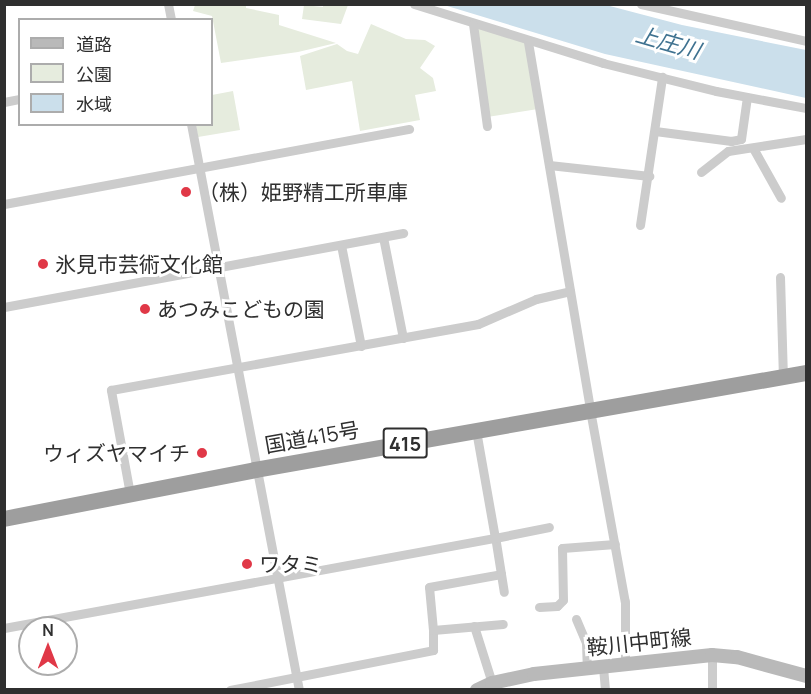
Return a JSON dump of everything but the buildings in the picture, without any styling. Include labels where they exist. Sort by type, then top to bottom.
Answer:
[{"type":"highway","name":"国道415号","points":[[4,519],[255,470],[807,373]]},
{"type":"main road","name":"鞍川中町線","points":[[477,690],[492,683],[534,674],[712,656],[737,657],[807,676]]},
{"type":"street","points":[[414,4],[528,42],[662,77],[807,108]]},
{"type":"street","points":[[640,4],[807,41]]},
{"type":"street","points":[[472,24],[486,126]]},
{"type":"street","points":[[528,42],[625,602],[625,665]]},
{"type":"street","points":[[640,225],[662,77]]},
{"type":"street","points":[[655,130],[731,141],[741,139],[747,97]]},
{"type":"street","points":[[191,126],[255,470],[300,690]]},
{"type":"street","points":[[4,204],[410,129]]},
{"type":"street","points":[[701,172],[728,151],[807,139]]},
{"type":"street","points":[[753,147],[781,198]]},
{"type":"street","points":[[549,165],[649,176]]},
{"type":"street","points":[[4,308],[403,233]]},
{"type":"street","points":[[383,237],[404,338]]},
{"type":"street","points":[[342,245],[362,345]]},
{"type":"street","points":[[780,277],[783,377]]},
{"type":"street","points":[[130,494],[111,390],[478,324],[536,298],[570,291]]},
{"type":"street","points":[[476,430],[504,592]]},
{"type":"street","points":[[4,628],[549,527]]},
{"type":"street","points":[[539,608],[557,606],[563,600],[562,548],[615,544]]},
{"type":"street","points":[[230,690],[433,650],[429,587],[501,574]]},
{"type":"street","points":[[576,620],[586,643],[587,669]]},
{"type":"street","points":[[433,630],[502,624]]},
{"type":"street","points":[[474,626],[492,683]]},
{"type":"street","points":[[712,656],[712,690]]},
{"type":"street","points":[[603,667],[605,690]]},
{"type":"green space","points":[[195,5],[246,5],[246,8],[279,15],[279,25],[336,43],[298,52],[221,63],[212,16],[193,11]]},
{"type":"green space","points":[[304,5],[323,7],[323,5],[348,5],[341,24],[302,19]]},
{"type":"green space","points":[[371,24],[406,39],[425,40],[435,46],[420,68],[433,78],[436,91],[415,95],[420,120],[360,131],[352,81],[306,90],[300,56],[337,44],[347,51],[358,54]]},
{"type":"green space","points":[[474,26],[527,42],[538,109],[487,117]]},
{"type":"green space","points":[[233,91],[240,130],[198,137],[196,126],[213,126],[213,95]]},
{"type":"water","name":"上庄川","points":[[444,5],[606,5],[682,25],[806,50],[806,98],[605,54]]},
{"type":"place","name":"（株）姫野精工所車庫","points":[[186,192]]},
{"type":"place","name":"氷見市芸術文化館","points":[[43,264]]},
{"type":"place","name":"あつみこどもの園","points":[[145,309]]},
{"type":"place","name":"ウィズヤマイチ","points":[[202,453]]},
{"type":"place","name":"ワタミ","points":[[247,564]]}]
